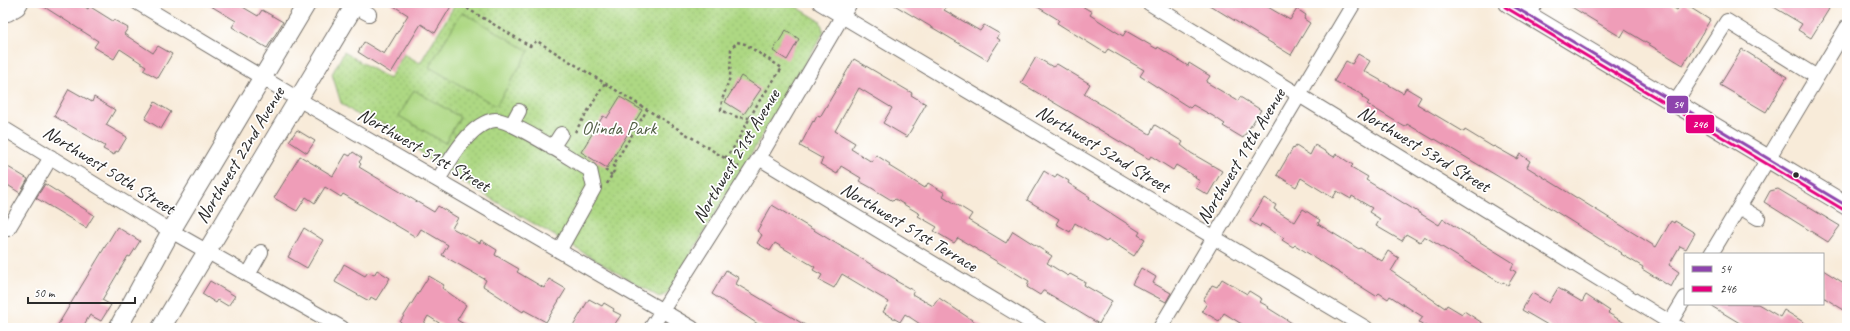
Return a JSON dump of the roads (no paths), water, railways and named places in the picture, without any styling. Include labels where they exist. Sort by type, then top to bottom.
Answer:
[{"type":"main road","name":"Northwest 22nd Avenue","points":[[118,328],[171,231],[307,3]]},
{"type":"main road","points":[[1508,3],[1532,9],[1675,103],[1847,206]]},
{"type":"main road","name":"Northwest 22nd Avenue","points":[[161,328],[298,99],[360,8]]},
{"type":"street","points":[[8,14],[18,8],[21,3]]},
{"type":"street","name":"Northwest 51st Street","points":[[138,3],[262,78],[692,328]]},
{"type":"street","name":"Northwest 52nd Street","points":[[820,3],[1366,328]]},
{"type":"street","name":"Northwest 21st Avenue","points":[[651,328],[759,158],[850,3]]},
{"type":"street","name":"Northwest 53rd Street","points":[[1149,3],[1672,326]]},
{"type":"street","name":"Northwest 19th Avenue","points":[[1160,328],[1354,3]]},
{"type":"street","points":[[1675,103],[1727,21],[1817,77]]},
{"type":"street","points":[[1712,253],[1847,27]]},
{"type":"street","points":[[512,124],[519,111]]},
{"type":"street","points":[[438,180],[460,145],[483,124],[496,119],[512,124],[590,170],[594,188],[559,251]]},
{"type":"street","name":"Northwest 50th Street","points":[[3,128],[171,231],[342,328]]},
{"type":"street","points":[[552,148],[567,134]]},
{"type":"street","points":[[8,229],[51,157]]},
{"type":"street","name":"Northwest 51st Terrace","points":[[759,158],[1040,328]]},
{"type":"street","points":[[1740,207],[1758,218]]},
{"type":"street","points":[[248,275],[261,252]]},
{"type":"street","points":[[1672,326],[1684,300]]},
{"type":"park label","name":"Olinda Park","points":[[619,128]]}]
